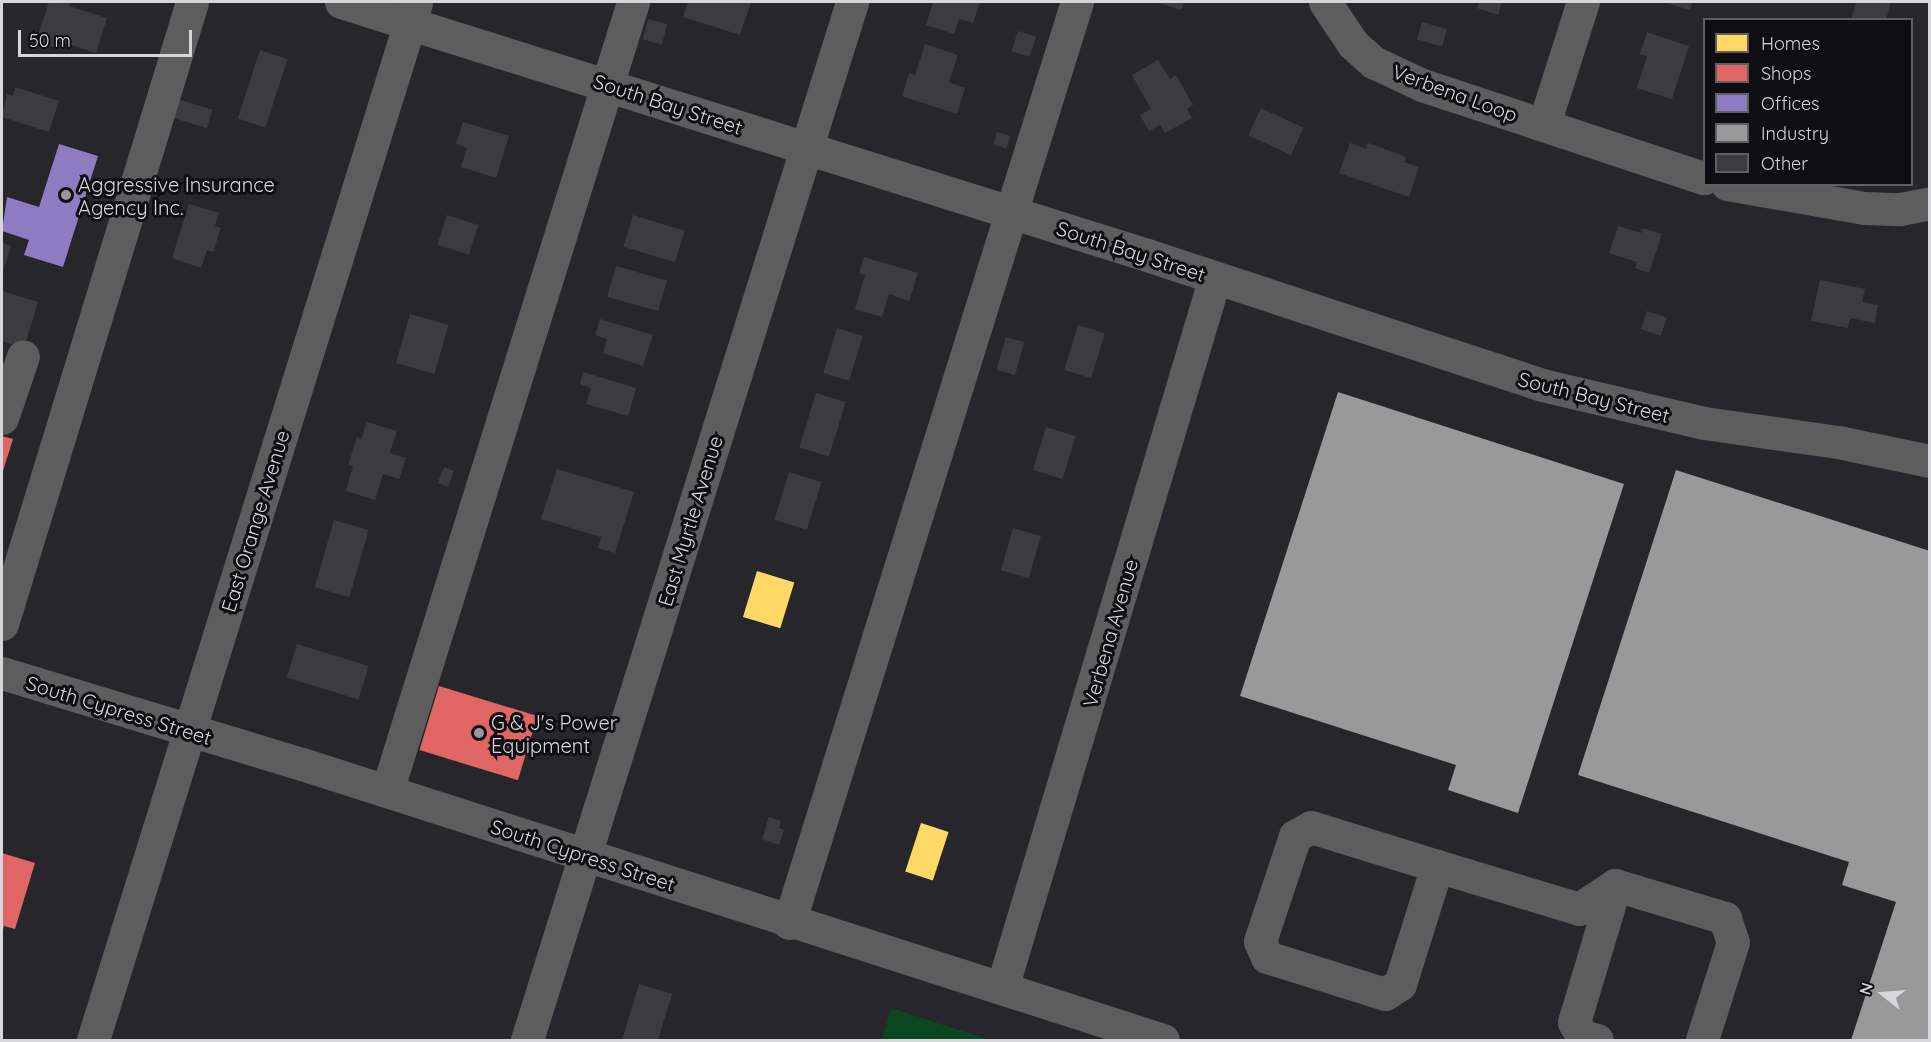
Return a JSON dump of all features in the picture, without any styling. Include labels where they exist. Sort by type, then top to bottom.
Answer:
[{"type":"street","points":[[2,624],[192,2]]},
{"type":"street","name":"South Bay Street","points":[[341,2],[413,12],[607,84],[1215,277],[1488,369],[1623,406],[1929,461]]},
{"type":"street","points":[[387,791],[633,2]]},
{"type":"street","name":"East Myrtle Avenue","points":[[527,1041],[852,2]]},
{"type":"street","points":[[789,922],[1077,2]]},
{"type":"street","name":"Verbena Loop","points":[[1325,2],[1353,44],[1373,62],[1422,85],[1703,178]]},
{"type":"street","name":"Verbena Loop","points":[[1544,124],[1582,2]]},
{"type":"street","name":"East Orange Avenue","points":[[93,1041],[413,12]]},
{"type":"street","points":[[1738,186],[1864,208],[1900,209],[1929,203]]},
{"type":"street","name":"Verbena Avenue","points":[[1002,988],[1215,277]]},
{"type":"street","points":[[2,418],[23,356]]},
{"type":"street","name":"South Cypress Street","points":[[2,673],[387,791],[1163,1041]]},
{"type":"street","points":[[1437,866],[1400,984],[1386,994],[1267,957],[1260,941],[1295,836],[1311,827],[1592,913]]},
{"type":"street","points":[[1597,1041],[1582,1036],[1574,1022],[1592,913],[1616,885],[1725,918],[1733,942],[1701,1041]]},
{"type":"green space","points":[[891,1008],[990,1040],[882,1040]]},
{"type":"building: Homes","points":[[757,571],[794,582],[780,628],[743,617]]},
{"type":"building: Homes","points":[[921,823],[949,832],[933,880],[905,872]]},
{"type":"building: Shops","points":[[2,436],[13,439],[2,474]]},
{"type":"building: Shops","name":"G & J's Power Equipment","points":[[439,686],[537,716],[518,780],[419,750]]},
{"type":"building: Shops","points":[[2,853],[35,863],[15,929],[4,926],[2,933]]},
{"type":"building: Offices","points":[[59,144],[98,156],[63,267],[24,255],[29,240],[2,231],[7,197],[39,207]]},
{"type":"building: Industry","points":[[1338,392],[1624,484],[1518,813],[1448,790],[1456,765],[1240,696]]},
{"type":"building: Industry","points":[[1676,470],[1930,551],[1930,1040],[1851,1040],[1896,902],[1842,885],[1849,862],[1578,775]]},
{"type":"building: Other","points":[[49,2],[70,2],[69,6],[107,18],[96,53],[59,41],[57,48],[36,41]]},
{"type":"building: Other","points":[[688,2],[751,2],[740,35],[683,17]]},
{"type":"building: Other","points":[[933,2],[980,2],[973,23],[959,19],[954,34],[926,25]]},
{"type":"building: Other","points":[[1156,2],[1184,2],[1181,10]]},
{"type":"building: Other","points":[[1479,2],[1502,2],[1498,15],[1477,8]]},
{"type":"building: Other","points":[[1663,2],[1692,2],[1690,10]]},
{"type":"building: Other","points":[[1856,2],[1891,2],[1887,18],[1852,18]]},
{"type":"building: Other","points":[[648,19],[667,24],[662,44],[643,39]]},
{"type":"building: Other","points":[[1422,22],[1447,29],[1442,46],[1417,39]]},
{"type":"building: Other","points":[[1018,31],[1036,37],[1030,57],[1012,51]]},
{"type":"building: Other","points":[[1647,32],[1689,46],[1672,99],[1637,88],[1647,56],[1640,54]]},
{"type":"building: Other","points":[[925,44],[958,55],[949,82],[965,88],[957,114],[902,96],[909,73],[915,75]]},
{"type":"building: Other","points":[[260,50],[288,59],[265,127],[238,118]]},
{"type":"building: Other","points":[[1158,60],[1170,79],[1176,75],[1193,105],[1187,109],[1192,118],[1165,133],[1160,125],[1149,131],[1140,115],[1151,109],[1132,75]]},
{"type":"building: Other","points":[[15,87],[59,101],[49,132],[2,117],[7,94],[13,96]]},
{"type":"building: Other","points":[[177,99],[212,110],[207,128],[171,117]]},
{"type":"building: Other","points":[[1261,108],[1304,128],[1291,155],[1248,135]]},
{"type":"building: Other","points":[[463,122],[509,136],[496,178],[461,167],[467,148],[456,144]]},
{"type":"building: Other","points":[[997,132],[1010,136],[1007,149],[993,144]]},
{"type":"building: Other","points":[[1350,143],[1366,149],[1368,143],[1406,157],[1404,162],[1419,167],[1409,197],[1339,173]]},
{"type":"building: Other","points":[[189,204],[219,213],[215,226],[221,228],[213,252],[207,250],[201,268],[172,258]]},
{"type":"building: Other","points":[[447,215],[478,225],[469,255],[437,244]]},
{"type":"building: Other","points":[[633,215],[685,231],[675,262],[623,247]]},
{"type":"building: Other","points":[[1618,226],[1641,233],[1643,228],[1662,234],[1649,273],[1635,268],[1637,262],[1609,253]]},
{"type":"building: Other","points":[[2,243],[11,246],[2,274]]},
{"type":"building: Other","points":[[864,257],[918,273],[909,301],[889,294],[882,317],[855,309],[865,275],[859,273]]},
{"type":"building: Other","points":[[616,266],[667,281],[658,311],[607,297]]},
{"type":"building: Other","points":[[1820,280],[1865,289],[1862,302],[1878,305],[1875,323],[1850,318],[1848,328],[1811,321]]},
{"type":"building: Other","points":[[2,291],[38,302],[24,348],[2,341]]},
{"type":"building: Other","points":[[1647,311],[1667,318],[1661,336],[1641,329]]},
{"type":"building: Other","points":[[410,314],[448,325],[434,374],[396,363]]},
{"type":"building: Other","points":[[600,319],[653,335],[643,366],[603,353],[607,339],[595,335]]},
{"type":"building: Other","points":[[1078,325],[1105,333],[1091,378],[1064,370]]},
{"type":"building: Other","points":[[837,328],[863,336],[849,381],[823,373]]},
{"type":"building: Other","points":[[1006,337],[1024,342],[1015,375],[997,370]]},
{"type":"building: Other","points":[[583,372],[636,388],[628,416],[586,404],[591,388],[580,384]]},
{"type":"building: Other","points":[[816,393],[846,402],[829,457],[799,448]]},
{"type":"building: Other","points":[[367,422],[397,431],[390,453],[406,458],[399,479],[383,474],[375,500],[346,491],[353,466],[348,465],[357,437],[361,439]]},
{"type":"building: Other","points":[[1046,427],[1076,436],[1062,479],[1033,470]]},
{"type":"building: Other","points":[[444,467],[454,471],[448,487],[438,483]]},
{"type":"building: Other","points":[[557,469],[634,492],[615,553],[598,548],[601,537],[541,519]]},
{"type":"building: Other","points":[[789,472],[822,482],[807,530],[774,520]]},
{"type":"building: Other","points":[[334,520],[369,530],[349,597],[315,587]]},
{"type":"building: Other","points":[[1013,528],[1041,536],[1029,578],[1001,570]]},
{"type":"building: Other","points":[[297,644],[369,666],[358,699],[287,677]]},
{"type":"building: Other","points":[[769,817],[781,821],[779,828],[784,830],[779,845],[762,839]]},
{"type":"building: Other","points":[[639,984],[672,994],[658,1040],[622,1040]]},
{"type":"place","name":"Aggressive Insurance Agency Inc.","points":[[66,195]]},
{"type":"place","name":"G & J's Power Equipment","points":[[479,733]]}]
